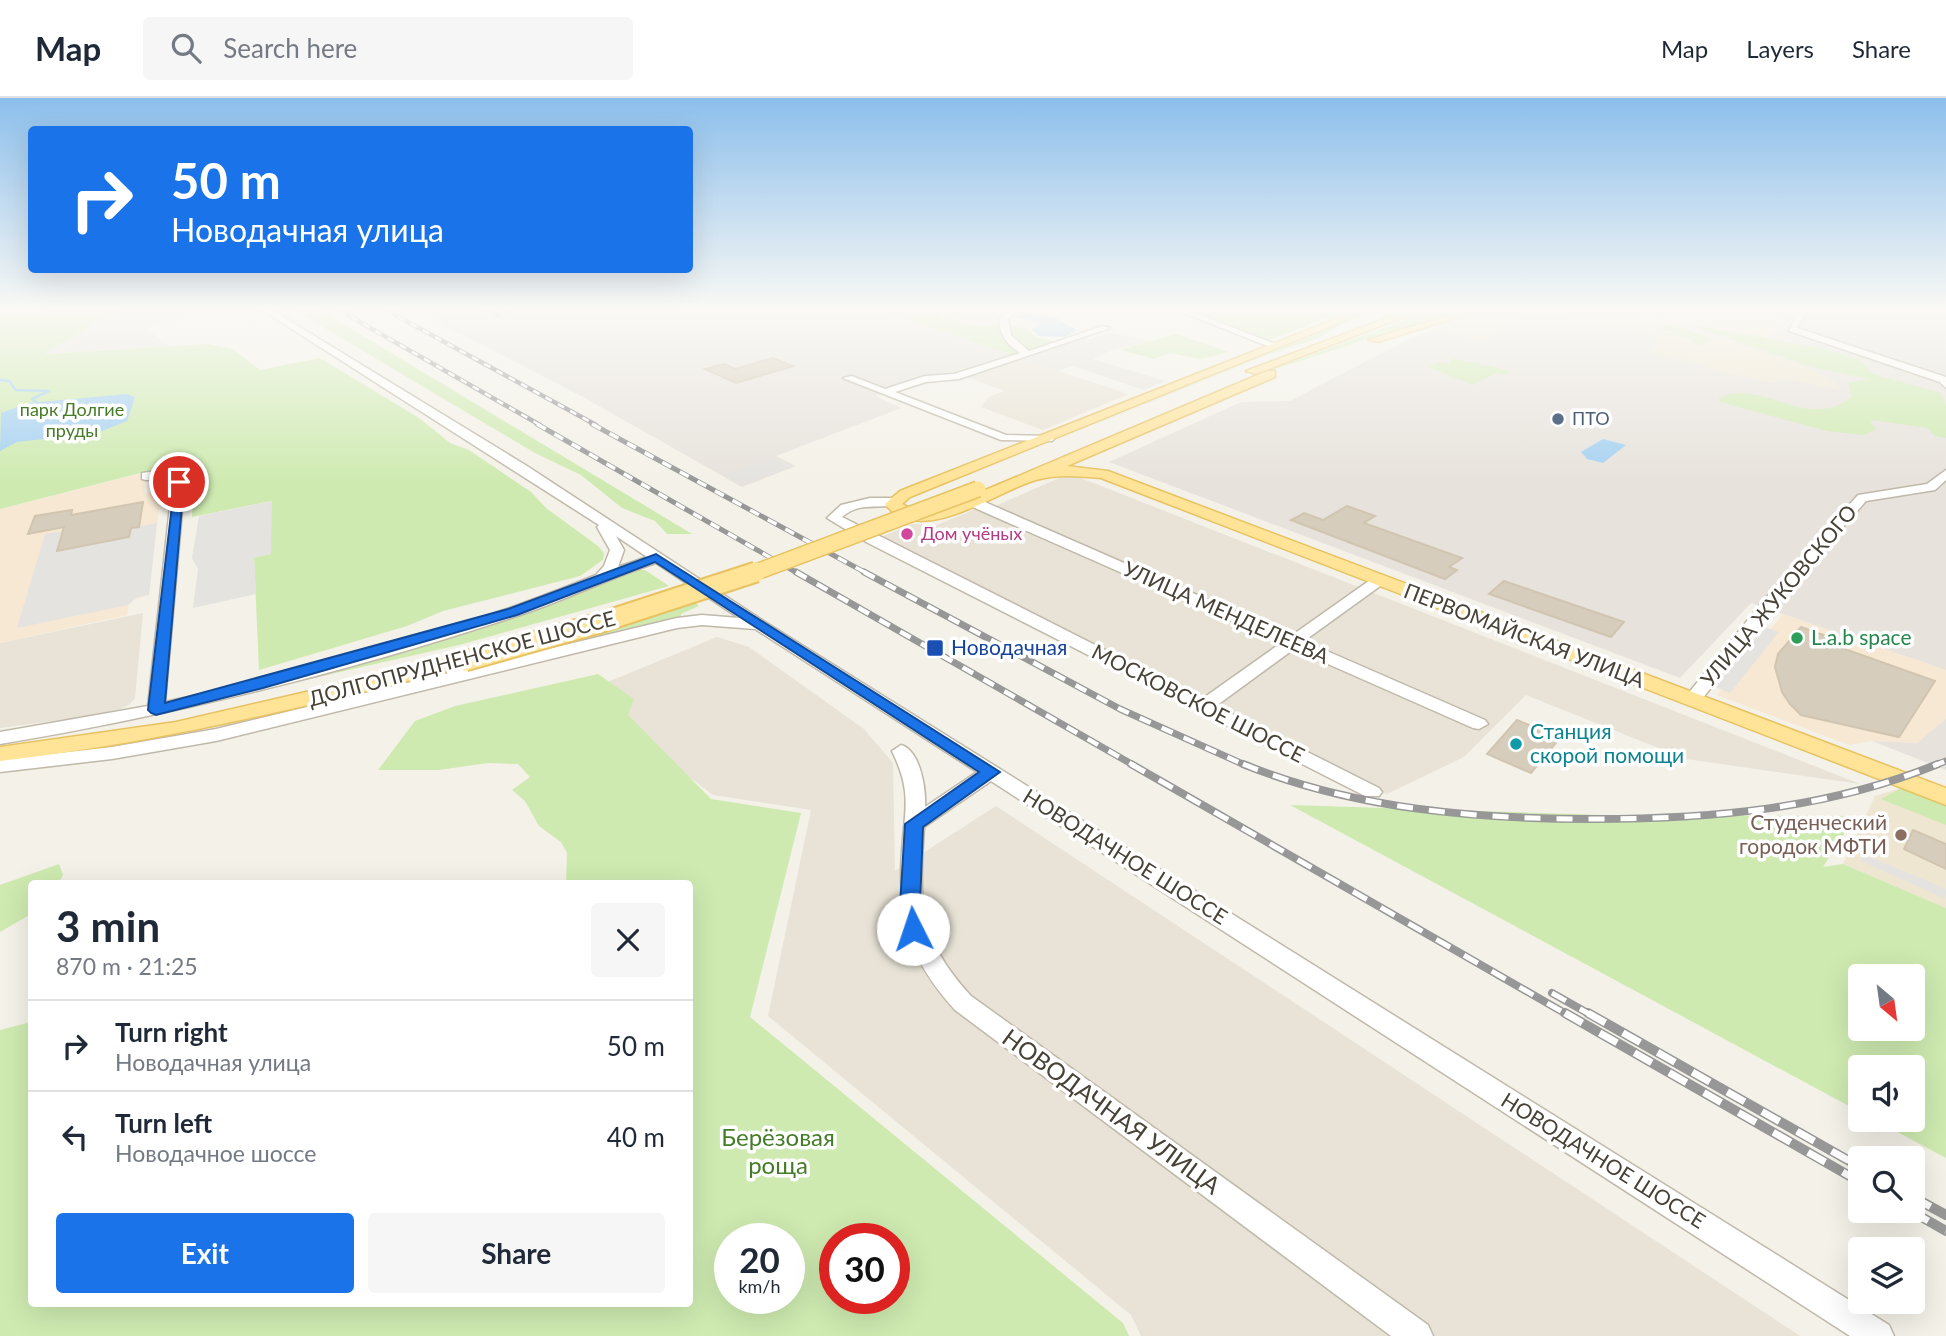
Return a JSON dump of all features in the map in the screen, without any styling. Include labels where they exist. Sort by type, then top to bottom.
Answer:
[{"type":"main road","points":[[894,502],[905,494],[1048,439],[1218,368]]},
{"type":"main road","points":[[973,491],[1274,368]]},
{"type":"main road","points":[[1034,476],[1085,444],[1124,426],[1278,368]]},
{"type":"main road","points":[[1085,444],[1270,370]]},
{"type":"main road","points":[[1085,444],[1091,455],[1090,462],[1103,474]]},
{"type":"main road","name":"ПЕРВОМАЙСКАЯ УЛИЦА","points":[[1034,476],[1061,470],[1103,474],[1946,797]]},
{"type":"main road","name":"ДОЛГОПРУДНЕНСКОЕ ШОССЕ","points":[[0,754],[147,734],[308,700],[685,597],[838,543],[973,491],[1034,476]]},
{"type":"main road","name":"ДОЛГОПРУДНЕНСКОЕ ШОССЕ","points":[[894,502],[896,508],[908,514],[929,517],[973,491]]},
{"type":"main road","name":"ДОЛГОПРУДНЕНСКОЕ ШОССЕ","points":[[0,743],[152,722],[463,656]]},
{"type":"street","name":"НОВОДАЧНОЕ ШОССЕ","points":[[359,368],[523,469],[758,624],[1878,1336]]},
{"type":"street","points":[[885,392],[925,379],[955,377],[984,368]]},
{"type":"street","points":[[1907,368],[1944,380],[1946,385]]},
{"type":"street","points":[[848,378],[1005,438],[1048,439]]},
{"type":"street","points":[[1005,438],[1006,455]]},
{"type":"street","points":[[146,476],[170,473],[179,477],[156,710]]},
{"type":"street","name":"УЛИЦА ЖУКОВСКОГО","points":[[1693,699],[1784,584],[1862,498],[1931,487],[1946,474]]},
{"type":"street","name":"УЛИЦА МЕНДЕЛЕЕВА","points":[[973,491],[1293,642],[1479,724]]},
{"type":"street","name":"МОСКОВСКОЕ ШОССЕ","points":[[894,502],[849,507],[835,515],[837,520],[1372,792]]},
{"type":"street","points":[[597,578],[610,568],[617,550],[600,522]]},
{"type":"street","points":[[0,738],[156,710],[258,685],[513,612],[597,578],[656,558]]},
{"type":"street","points":[[1203,707],[1378,581]]},
{"type":"street","points":[[0,766],[112,753],[216,735],[343,707],[651,628],[701,611],[722,600]]},
{"type":"street","points":[[651,628],[702,620],[758,624]]},
{"type":"street","name":"НОВОДАЧНАЯ УЛИЦА","points":[[901,751],[914,777],[910,906],[913,929],[931,967],[943,984],[974,1011],[1417,1336]]},
{"type":"street","points":[[914,824],[991,772]]},
{"type":"shaded area","points":[[527,368],[968,368],[875,396],[901,408],[776,456],[796,466],[742,487]]},
{"type":"shaded area","points":[[990,368],[1049,368],[1129,394],[1043,430],[981,407],[989,397],[1004,391],[965,376]]},
{"type":"shaded area","points":[[1048,368],[1067,368],[1057,371]]},
{"type":"shaded area","points":[[1078,368],[1122,368],[1165,381],[1144,390]]},
{"type":"shaded area","points":[[1354,368],[1946,368],[1946,670],[1751,603],[1680,678],[1109,462],[1241,402],[1290,401]]},
{"type":"shaded area","points":[[1704,368],[1807,368],[1832,380],[1842,390],[1781,378],[1774,383]]},
{"type":"shaded area","points":[[774,458],[790,466],[743,483],[727,475]]},
{"type":"shaded area","points":[[139,474],[145,481],[144,493],[161,492],[149,595],[129,602],[127,615],[0,643],[0,509]]},
{"type":"shaded area","points":[[1066,475],[1073,475],[1860,784],[1686,759],[1526,695],[1464,757],[1387,794],[881,537],[913,524],[937,525],[978,508],[984,511]]},
{"type":"shaded area","points":[[272,501],[271,554],[254,558],[256,594],[193,608],[198,569],[192,558],[199,516]]},
{"type":"shaded area","points":[[157,523],[149,595],[137,597],[128,605],[17,628],[45,534],[63,531],[58,551],[129,537],[131,528]]},
{"type":"shaded area","points":[[143,613],[135,698],[130,704],[90,716],[0,728],[0,643]]},
{"type":"shaded area","points":[[1783,614],[1946,670],[1946,719],[1917,743],[1872,741],[1849,745],[1717,695]]},
{"type":"shaded area","points":[[1765,627],[1779,632],[1730,693],[1715,687]]},
{"type":"shaded area","points":[[717,637],[749,647],[864,729],[893,763],[895,871],[996,806],[1800,1336],[1141,1336],[1131,1315],[768,1016],[811,810],[713,795],[616,722],[598,686]]},
{"type":"shaded area","points":[[1946,719],[1946,770],[1872,741],[1917,743]]},
{"type":"shaded area","name":"Студенческий городок МФТИ","points":[[1901,788],[1946,806],[1946,908],[1843,864],[1875,796]]},
{"type":"shaded area","points":[[1864,854],[1946,889],[1946,899],[1861,861]]},
{"type":"green space","name":"парк Долгие пруды","points":[[0,368],[257,368],[260,370],[336,368],[419,418],[450,443],[469,450],[531,492],[546,508],[604,553],[603,560],[580,576],[443,611],[407,626],[259,670],[254,557],[271,501],[192,517],[195,459],[0,509]]},
{"type":"green space","points":[[391,368],[416,368],[692,534],[667,534],[655,521],[622,508],[581,475],[535,453]]},
{"type":"green space","points":[[1234,368],[1235,368],[1057,440]]},
{"type":"green space","points":[[1431,368],[1496,368],[1511,371],[1505,375],[1497,373],[1472,385]]},
{"type":"green space","points":[[1815,368],[1867,368],[1883,377],[1941,393],[1946,406],[1946,438],[1935,436],[1927,428],[1873,420],[1870,423],[1877,429],[1863,435],[1827,431],[1720,402],[1719,397],[1755,395],[1803,408],[1818,409],[1835,406],[1852,397],[1848,383],[1869,379]]},
{"type":"green space","points":[[631,570],[645,570],[669,586],[459,645],[238,695],[526,613]]},
{"type":"green space","points":[[694,601],[699,606],[681,614],[681,617],[247,724],[248,721],[467,667]]},
{"type":"green space","name":"Берёзовая роща","points":[[598,674],[634,699],[628,715],[711,799],[801,813],[750,1017],[1123,1323],[1129,1336],[0,1336],[0,1030],[28,1023],[28,1307],[693,1307],[693,880],[566,880],[567,853],[561,842],[539,826],[525,801],[512,790],[530,777],[518,764],[488,763],[439,770],[378,770],[415,721],[455,706]]},
{"type":"green space","points":[[1901,788],[1946,806],[1946,825],[1881,799]]},
{"type":"green space","points":[[1290,805],[1602,815],[1855,816],[1823,867],[1843,864],[1946,908],[1946,1158],[1897,1132],[1925,1132],[1925,1055],[1848,1055],[1848,1106]]},
{"type":"green space","points":[[59,864],[63,875],[60,880],[28,880],[28,916],[0,932],[0,885]]},
{"type":"water","points":[[127,394],[135,397],[127,421],[97,433],[17,442],[0,451],[1,413],[29,403]]},
{"type":"water","points":[[1603,439],[1626,445],[1603,463],[1587,459],[1581,452]]},
{"type":"building","points":[[787,368],[736,383],[705,369]]},
{"type":"building","points":[[143,502],[139,527],[131,528],[129,537],[57,551],[64,527],[28,534],[35,516],[72,510],[71,515]]},
{"type":"building","points":[[1347,506],[1375,516],[1364,523],[1462,558],[1449,567],[1457,570],[1445,579],[1291,520],[1304,513],[1323,520]]},
{"type":"building","points":[[1504,581],[1624,622],[1611,637],[1489,594]]},
{"type":"building","points":[[1801,627],[1829,637],[1825,642],[1935,681],[1899,737],[1801,715],[1790,704],[1782,692],[1775,667],[1778,654]]},
{"type":"building","name":"Станция скорой помощи","points":[[1517,720],[1560,738],[1531,773],[1487,754]]},
{"type":"building","points":[[1913,830],[1946,844],[1946,869],[1904,849]]},
{"type":"waterway","points":[[0,380],[9,381],[16,390],[49,391],[32,399],[37,403]]},
{"type":"railway","points":[[440,368],[540,425]]},
{"type":"railway","points":[[491,368],[596,425]]},
{"type":"railway","points":[[537,424],[799,574]]},
{"type":"railway","points":[[592,424],[868,574]]},
{"type":"railway","points":[[796,572],[1135,766]]},
{"type":"railway","points":[[864,572],[1120,709],[1247,766]]},
{"type":"railway","points":[[1933,766],[1946,761]]},
{"type":"railway","points":[[1131,764],[1568,1015]]},
{"type":"railway","points":[[1243,764],[1328,792],[1415,808],[1504,817],[1593,819],[1682,817],[1768,808],[1854,792],[1938,764]]},
{"type":"railway","points":[[1552,993],[1591,1015]]},
{"type":"railway","points":[[1565,1013],[1848,1175]]},
{"type":"railway","points":[[1588,1013],[1848,1160]]},
{"type":"railway","points":[[1925,1204],[1946,1215]]},
{"type":"railway","points":[[1925,1219],[1946,1231]]},
{"type":"place","name":"ПТО","points":[[1558,419]]},
{"type":"place","name":"Дом учёных","points":[[907,534]]},
{"type":"place","name":"L.a.b space","points":[[1797,638]]},
{"type":"place","name":"Новодачная","points":[[935,648]]},
{"type":"place","name":"Станция скорой помощи","points":[[1516,744]]},
{"type":"place","name":"Студенческий городок МФТИ","points":[[1901,835]]},
{"type":"route","points":[[179,482],[156,710],[258,685],[513,612],[631,565],[656,558],[991,772],[914,824],[910,906],[913,929]]}]
